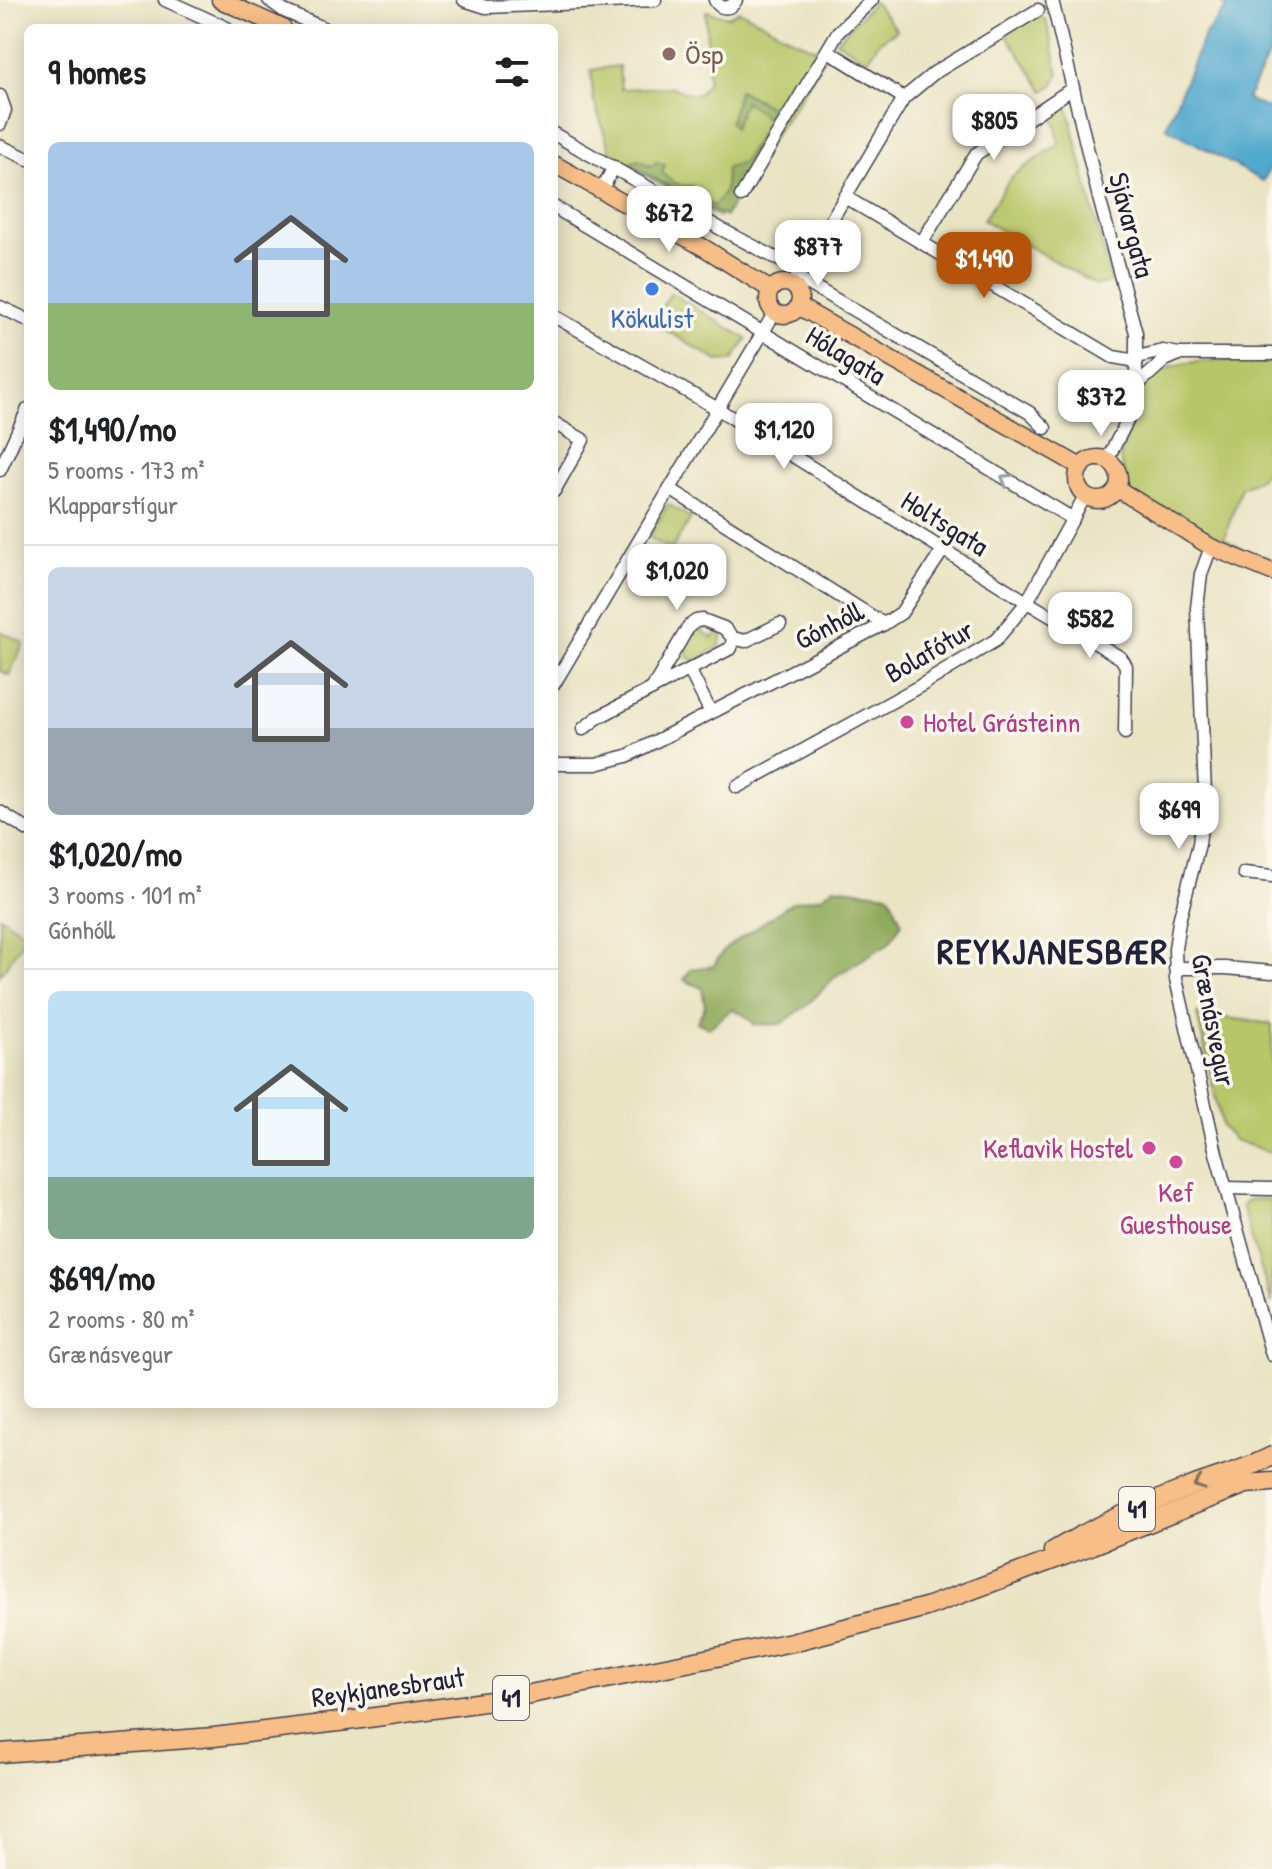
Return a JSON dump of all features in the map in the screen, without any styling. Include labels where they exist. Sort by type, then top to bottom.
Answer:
[{"type":"highway","name":"Reykjanesbraut","points":[[1009,1576],[1088,1530],[1272,1456]]},
{"type":"highway","name":"Reykjanesbraut","points":[[0,1753],[214,1737],[505,1699],[777,1645],[926,1607],[1246,1484],[1272,1482]]},
{"type":"main road","points":[[220,0],[248,6],[277,24]]},
{"type":"main road","points":[[558,166],[706,249],[771,290]]},
{"type":"main road","points":[[797,278],[798,306],[791,314],[775,312],[768,300],[771,290],[797,278]]},
{"type":"main road","points":[[798,306],[1081,467]]},
{"type":"main road","points":[[1090,460],[1107,460],[1117,469],[1118,489],[1103,500],[1085,496],[1077,479],[1081,467],[1090,460]]},
{"type":"main road","points":[[1118,489],[1211,547],[1272,572]]},
{"type":"street","points":[[165,0],[218,24]]},
{"type":"street","points":[[269,0],[284,11],[314,24]]},
{"type":"street","points":[[464,0],[486,7],[655,0]]},
{"type":"street","points":[[715,0],[718,6],[725,8],[732,6],[736,0]]},
{"type":"street","points":[[741,196],[843,25],[872,0]]},
{"type":"street","name":"Sjávargata","points":[[1052,0],[1099,198],[1134,321],[1136,386],[1127,421],[1107,460]]},
{"type":"street","points":[[797,278],[904,98],[934,73],[1038,10]]},
{"type":"street","points":[[828,51],[904,98]]},
{"type":"street","points":[[922,242],[976,154],[1073,88]]},
{"type":"street","points":[[0,96],[5,110],[0,124]]},
{"type":"street","points":[[558,136],[721,229],[797,278],[1030,413],[1045,428]]},
{"type":"street","points":[[0,146],[24,157]]},
{"type":"street","points":[[602,189],[614,167]]},
{"type":"street","points":[[845,197],[1113,357],[1137,359],[1179,354],[1272,354]]},
{"type":"street","name":"Hólagata","points":[[558,209],[1073,519]]},
{"type":"street","points":[[0,307],[24,318]]},
{"type":"street","points":[[558,677],[775,312]]},
{"type":"street","name":"Holtsgata","points":[[558,318],[718,409],[1121,658],[1124,662],[1125,733]]},
{"type":"street","points":[[1134,321],[1164,355]]},
{"type":"street","points":[[1136,386],[1164,355]]},
{"type":"street","points":[[0,470],[24,418]]},
{"type":"street","points":[[558,425],[583,440],[558,484]]},
{"type":"street","points":[[670,489],[884,624]]},
{"type":"street","name":"Bolafótur","points":[[737,787],[978,652],[1004,632],[1027,602],[1085,496]]},
{"type":"street","name":"Grænásvegur","points":[[1211,547],[1201,574],[1197,608],[1204,820],[1179,921],[1175,968],[1226,1188],[1272,1355]]},
{"type":"street","name":"Gónhóll","points":[[558,764],[596,764],[627,756],[884,624],[901,613],[943,550]]},
{"type":"street","points":[[652,689],[692,623],[707,621],[724,628],[733,638]]},
{"type":"street","name":"Gónhóll","points":[[583,729],[597,718],[731,648],[733,638],[745,641],[780,624]]},
{"type":"street","points":[[690,671],[710,711]]},
{"type":"street","points":[[0,812],[24,827]]},
{"type":"street","points":[[1244,873],[1272,876]]},
{"type":"street","points":[[1175,968],[1272,972]]},
{"type":"street","points":[[1226,1188],[1272,1189]]},
{"type":"green space","points":[[874,2],[897,30],[879,42],[867,60],[836,41]]},
{"type":"green space","points":[[706,11],[728,17],[739,11],[805,44],[828,51],[719,217],[612,156],[593,98],[591,70],[619,66],[621,89],[672,87],[692,95],[700,93],[708,81]]},
{"type":"green space","points":[[1035,15],[1046,20],[1059,74],[1054,84],[1044,91],[1006,34]]},
{"type":"green space","points":[[739,90],[779,115],[725,217],[628,164],[638,160],[651,166],[657,162],[665,165],[662,172],[668,179],[678,185],[692,186],[694,196],[714,206],[725,191],[726,168],[743,162],[769,120],[745,101],[734,128],[730,122]]},
{"type":"green space","points":[[1066,100],[1111,282],[1096,285],[983,220],[1012,176],[1059,144],[1056,125],[1046,109]]},
{"type":"green space","points":[[671,293],[747,339],[733,360],[718,361],[652,322]]},
{"type":"green space","points":[[1193,362],[1272,363],[1272,424],[1265,449],[1271,451],[1262,474],[1254,482],[1241,487],[1224,539],[1246,551],[1272,559],[1272,567],[1216,545],[1131,493],[1120,459],[1143,384],[1154,375]]},
{"type":"green space","points":[[668,504],[691,518],[671,550],[649,537]]},
{"type":"green space","points":[[705,626],[703,632],[713,638],[716,632],[723,635],[719,647],[696,661],[688,658],[685,643],[693,632]]},
{"type":"green space","points":[[0,631],[24,643],[9,675],[0,671]]},
{"type":"green space","points":[[834,887],[889,894],[902,923],[889,943],[836,976],[806,1006],[781,1024],[755,1025],[732,1009],[709,1028],[697,1022],[705,1006],[702,988],[684,980],[691,969],[713,966],[725,949],[793,902],[821,897]]},
{"type":"green space","points":[[0,916],[24,933],[24,939],[0,975]]},
{"type":"green space","points":[[1197,1014],[1272,1024],[1272,1153],[1234,1140],[1222,1127]]},
{"type":"green space","points":[[1272,1200],[1272,1304],[1242,1207],[1246,1201]]},
{"type":"water","points":[[1219,0],[1272,0],[1272,48],[1247,99],[1272,111],[1272,163],[1263,181],[1166,127],[1204,36],[1226,8]]},
{"type":"place","name":"Ösp","points":[[669,54]]},
{"type":"place","name":"Kökulist","points":[[652,289]]},
{"type":"place","name":"Hotel Grásteinn","points":[[907,722]]},
{"type":"place","name":"Keflavìk Hostel","points":[[1149,1148]]},
{"type":"place","name":"Kef Guesthouse","points":[[1176,1162]]},
{"type":"district","name":"REYKJANESBÆR","points":[[1053,951]]}]
